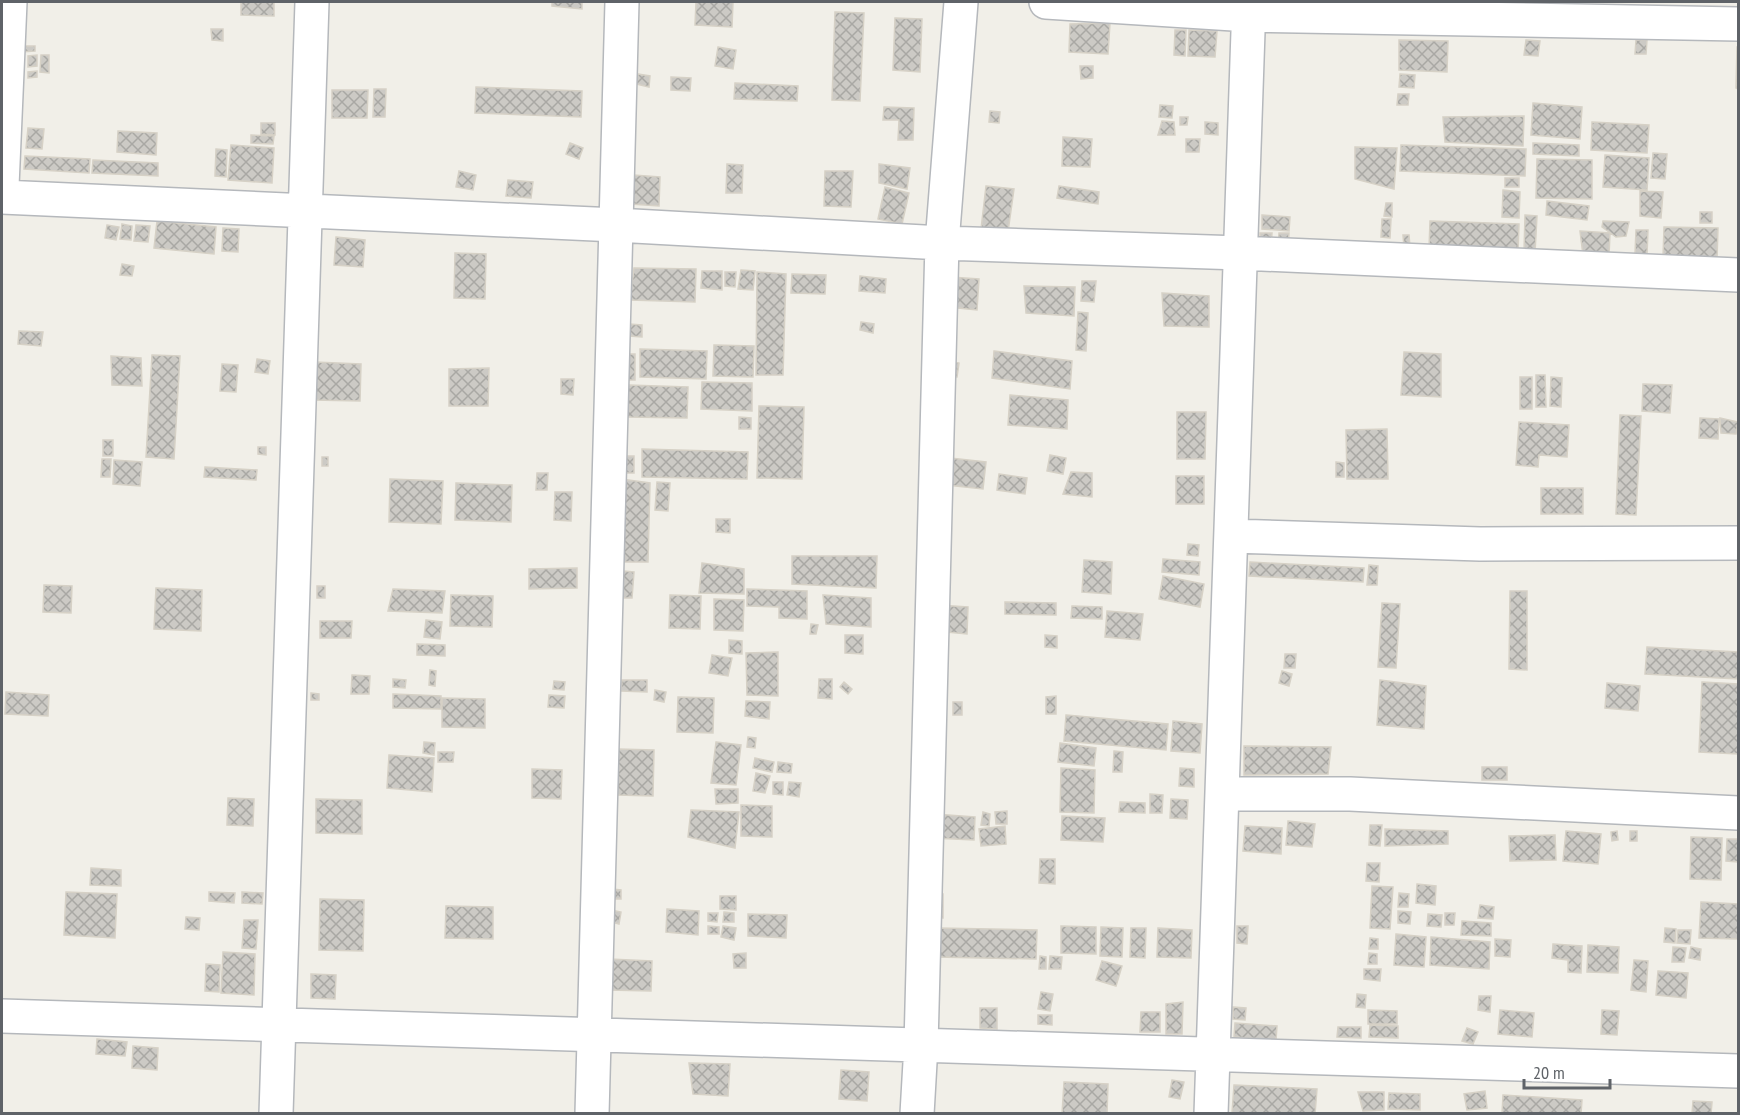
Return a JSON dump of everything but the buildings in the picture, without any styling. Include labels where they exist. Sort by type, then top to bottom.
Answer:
[{"type":"street","points":[[2,186],[10,2]]},
{"type":"street","points":[[276,1113],[312,2]]},
{"type":"street","points":[[592,1113],[622,2]]},
{"type":"street","points":[[916,1113],[921,1045],[942,243],[961,2]]},
{"type":"street","points":[[1046,2],[1738,24]]},
{"type":"street","points":[[1211,1113],[1249,8]]},
{"type":"street","points":[[2,197],[616,225],[942,243],[1240,253],[1738,275]]},
{"type":"street","points":[[1231,536],[1480,544],[1738,543]]},
{"type":"street","points":[[1222,794],[1350,794],[1738,813]]},
{"type":"street","points":[[2,1016],[1738,1071]]}]
